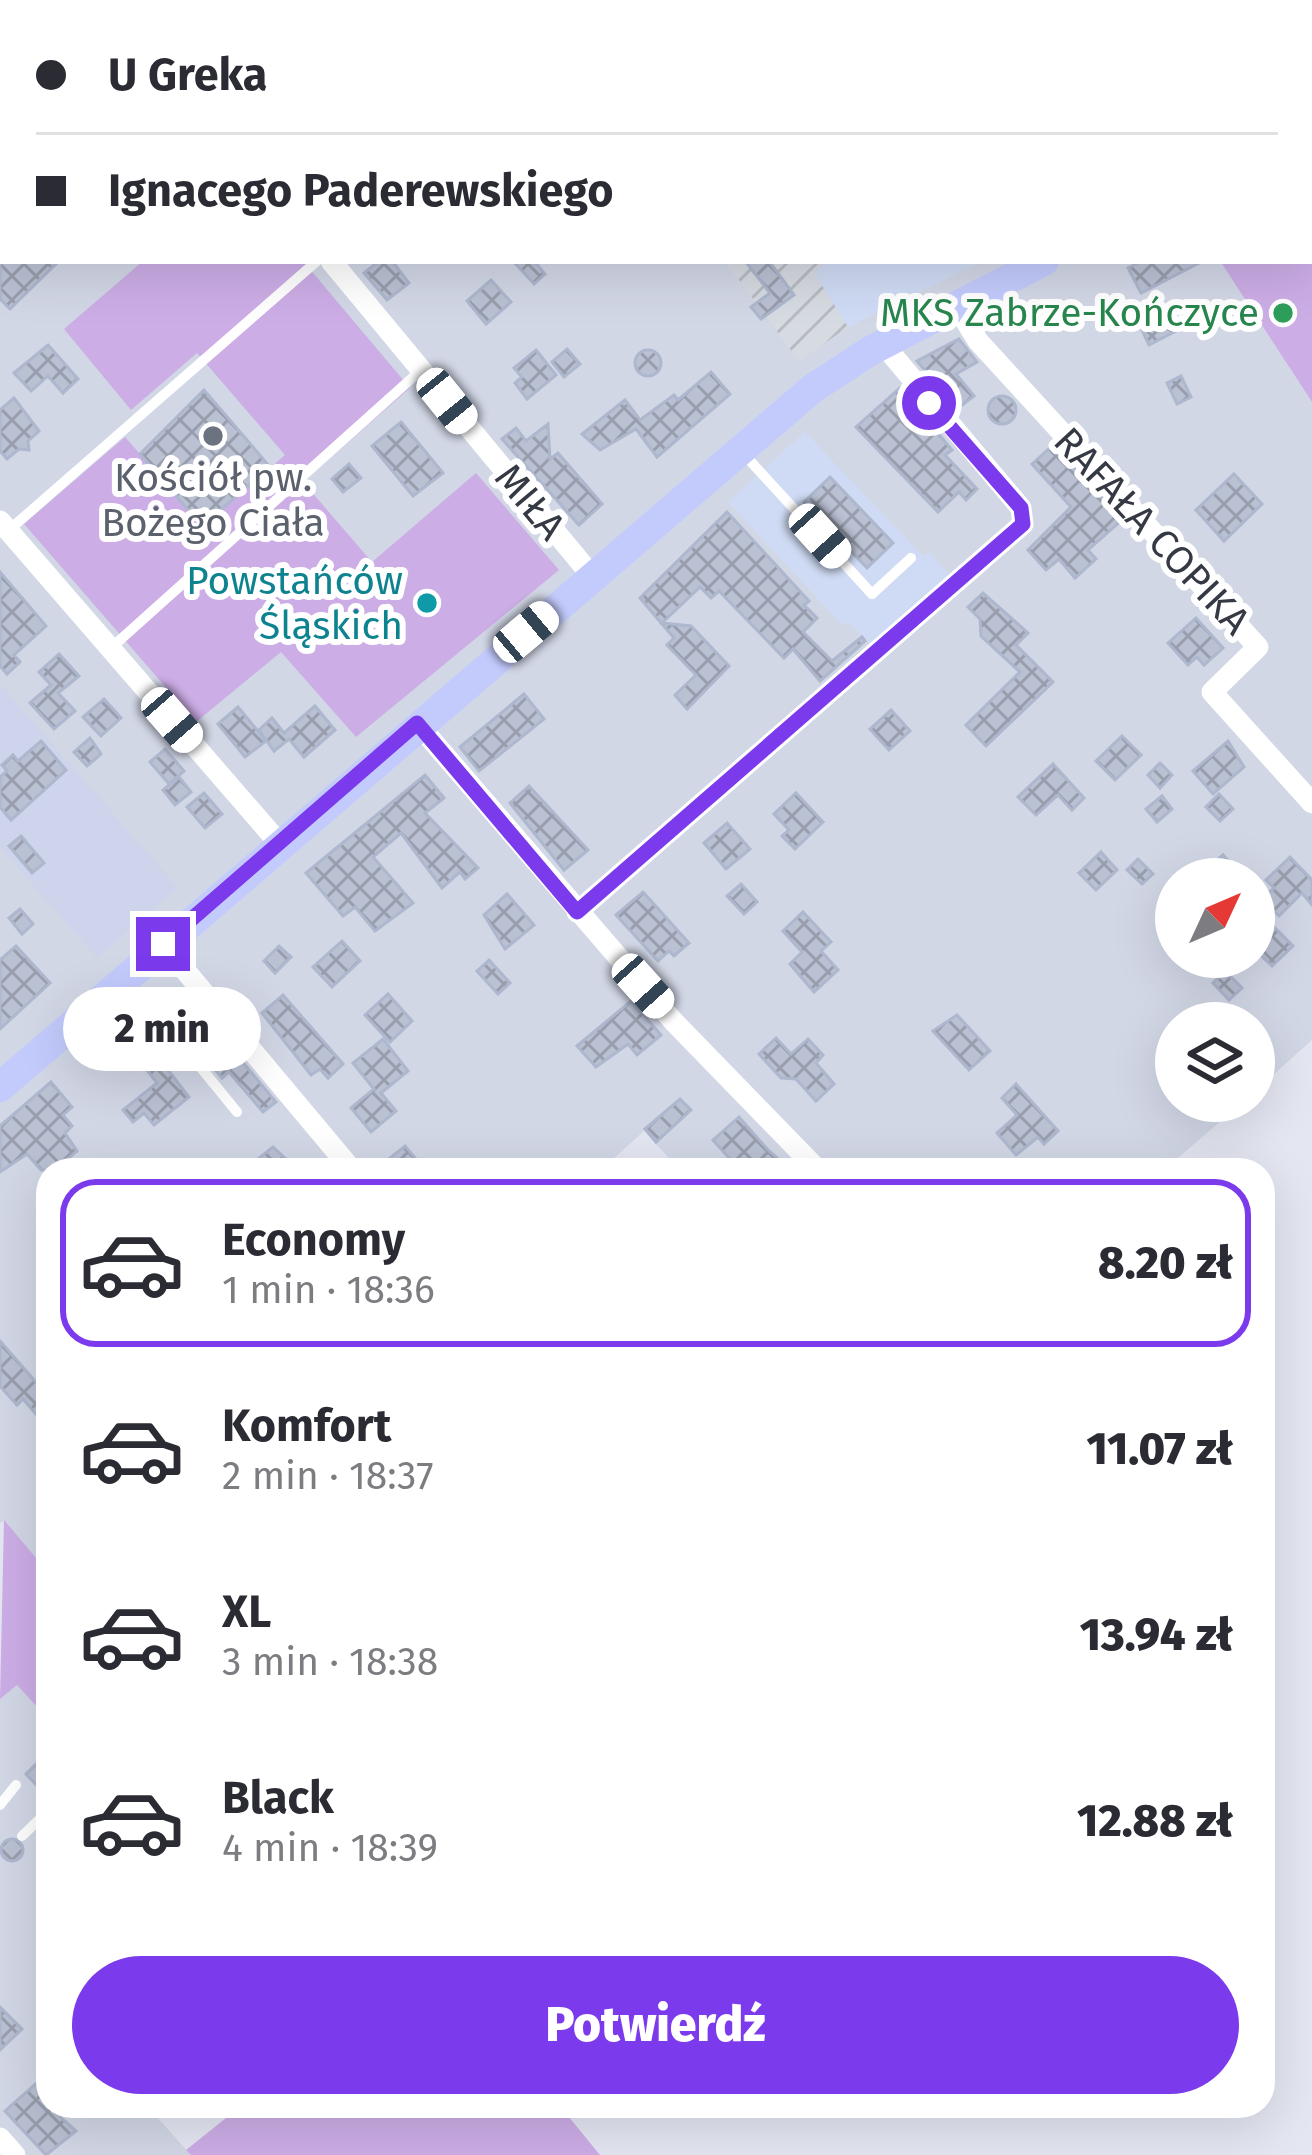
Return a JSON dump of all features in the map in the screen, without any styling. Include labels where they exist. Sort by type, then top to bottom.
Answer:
[{"type":"main road","points":[[0,1087],[417,723],[812,389],[883,344],[1038,264]]},
{"type":"street","name":"MIŁA","points":[[334,264],[592,576]]},
{"type":"street","name":"RAFAŁA COPIKA","points":[[956,306],[978,341],[1258,647],[1212,692],[1312,803]]},
{"type":"street","points":[[577,912],[1023,524],[1021,508],[883,344]]},
{"type":"street","points":[[4,525],[279,843]]},
{"type":"street","points":[[417,723],[577,912],[807,1158]]},
{"type":"street","points":[[163,944],[342,1158]]},
{"type":"street","points":[[0,2138],[15,2155]]},
{"type":"lane","points":[[4,525],[313,264]]},
{"type":"lane","points":[[110,648],[421,370]]},
{"type":"lane","points":[[740,450],[872,594],[911,558]]},
{"type":"lane","points":[[223,1016],[184,1047],[237,1112]]},
{"type":"lane","points":[[0,1804],[16,1785]]},
{"type":"lane","points":[[22,1836],[36,1823]]},
{"type":"shaded area","points":[[0,264],[727,264],[800,361],[829,264],[1222,264],[1312,402],[1312,1040],[1275,1073],[1275,1002],[1155,1002],[1155,1122],[1220,1122],[1178,1158],[669,1158],[644,1131],[614,1158],[36,1158],[36,1558],[4,1521],[0,1523]]},
{"type":"shaded area","points":[[140,264],[306,264],[410,388],[303,482],[372,562],[476,473],[559,570],[356,737],[281,652],[196,722],[24,524],[125,437],[203,526],[285,455],[197,353],[131,410],[64,329]]},
{"type":"shaded area","points":[[727,264],[825,264],[813,271],[848,327],[799,361]]},
{"type":"shaded area","points":[[824,264],[977,264],[848,327],[812,270]]},
{"type":"shaded area","name":"MKS Zabrze-Kończyce","points":[[1222,264],[1312,264],[1312,402]]},
{"type":"shaded area","points":[[805,432],[923,556],[929,552],[949,574],[870,644],[849,622],[843,626],[728,502]]},
{"type":"shaded area","points":[[0,684],[178,888],[97,958],[0,847]]},
{"type":"shaded area","points":[[4,1520],[36,1558],[36,1706],[17,1685],[0,1699]]},
{"type":"shaded area","points":[[16,1684],[36,1706],[36,2118],[158,2118],[191,2155],[0,2155],[0,1699]]},
{"type":"shaded area","points":[[226,2118],[570,2118],[600,2155],[191,2155],[186,2150]]},
{"type":"building","points":[[0,264],[56,264],[10,309],[0,299]]},
{"type":"building","points":[[375,264],[394,264],[409,283],[387,300],[364,273]]},
{"type":"building","points":[[516,264],[537,264],[545,274],[534,284]]},
{"type":"building","points":[[747,264],[771,264],[794,295],[761,319],[751,307],[770,293]]},
{"type":"building","points":[[1136,264],[1197,264],[1141,293],[1128,268]]},
{"type":"building","points":[[491,280],[511,302],[486,324],[467,301]]},
{"type":"building","points":[[1171,313],[1180,329],[1149,345],[1141,328]]},
{"type":"building","points":[[959,339],[977,362],[956,374],[974,396],[957,409],[917,361]]},
{"type":"building","points":[[48,345],[78,379],[63,393],[48,376],[31,391],[14,373]]},
{"type":"building","points":[[567,349],[580,364],[564,377],[552,362]]},
{"type":"building","points":[[536,350],[556,375],[527,399],[515,383],[522,377],[514,368]]},
{"type":"building","points":[[648,350],[661,363],[648,376],[635,363]]},
{"type":"building","points":[[711,372],[730,394],[657,457],[636,429],[600,450],[582,434],[625,400],[640,420],[674,395],[678,400]]},
{"type":"building","points":[[1181,376],[1191,397],[1177,404],[1167,383]]},
{"type":"building","points":[[900,388],[952,450],[945,455],[977,489],[966,500],[959,492],[938,512],[856,427]]},
{"type":"building","points":[[204,390],[270,467],[202,526],[140,454]]},
{"type":"building","points":[[1002,396],[1012,400],[1016,410],[1012,420],[1002,424],[992,420],[988,410],[992,400]]},
{"type":"building","points":[[14,398],[39,431],[28,441],[29,450],[19,449],[7,459],[0,451],[0,410]]},
{"type":"building","points":[[401,422],[443,473],[413,496],[372,446]]},
{"type":"building","points":[[548,424],[550,459],[558,453],[602,504],[579,525],[502,439],[516,428],[526,441]]},
{"type":"building","points":[[1053,445],[1122,520],[1088,550],[1096,559],[1075,578],[1059,559],[1046,570],[1028,550],[1071,507],[1032,464]]},
{"type":"building","points":[[349,464],[361,478],[343,492],[332,479]]},
{"type":"building","points":[[1234,474],[1262,504],[1224,541],[1196,510]]},
{"type":"building","points":[[830,477],[893,543],[867,568],[804,502]]},
{"type":"building","points":[[727,512],[809,601],[804,605],[817,618],[803,632],[832,661],[862,637],[865,641],[820,681],[793,649],[784,658],[719,591],[711,598],[700,587],[662,623],[691,626],[729,666],[687,709],[675,695],[696,675],[667,645],[674,638],[640,598]]},
{"type":"building","points":[[0,572],[46,626],[14,655],[20,662],[7,674],[0,666]]},
{"type":"building","points":[[983,593],[1028,633],[1016,645],[1053,682],[986,746],[966,725],[1020,672],[981,636],[980,619],[968,607]]},
{"type":"building","points":[[1196,618],[1223,648],[1204,665],[1197,657],[1188,665],[1168,643]]},
{"type":"building","points":[[59,654],[79,676],[58,693],[75,711],[54,729],[30,703],[51,685],[39,672]]},
{"type":"building","points":[[524,694],[544,719],[479,771],[460,747]]},
{"type":"building","points":[[104,699],[121,718],[101,736],[83,717]]},
{"type":"building","points":[[315,706],[335,730],[304,757],[289,739],[274,751],[259,730],[272,718],[284,733]]},
{"type":"building","points":[[238,707],[266,741],[245,757],[218,724]]},
{"type":"building","points":[[891,710],[910,731],[889,750],[870,729]]},
{"type":"building","points":[[1122,736],[1141,755],[1115,780],[1096,761]]},
{"type":"building","points":[[90,738],[101,754],[87,766],[74,752]]},
{"type":"building","points":[[41,741],[66,770],[11,820],[0,807],[0,777],[7,771],[2,765],[13,755],[18,761]]},
{"type":"building","points":[[1228,741],[1244,767],[1213,794],[1193,771]]},
{"type":"building","points":[[165,749],[184,771],[169,784],[150,762]]},
{"type":"building","points":[[1160,763],[1172,775],[1160,788],[1148,775]]},
{"type":"building","points":[[1053,764],[1084,798],[1072,810],[1058,795],[1036,815],[1018,797]]},
{"type":"building","points":[[425,775],[444,798],[425,813],[478,868],[465,879],[460,872],[442,888],[401,833],[373,857],[413,903],[375,931],[355,907],[343,916],[306,873]]},
{"type":"building","points":[[179,777],[191,792],[175,805],[163,790]]},
{"type":"building","points":[[529,786],[588,850],[564,870],[510,803]]},
{"type":"building","points":[[204,793],[222,814],[205,828],[187,807]]},
{"type":"building","points":[[796,793],[823,822],[795,849],[782,836],[789,830],[774,814]]},
{"type":"building","points":[[1219,794],[1233,809],[1220,821],[1206,807]]},
{"type":"building","points":[[1162,796],[1172,809],[1157,822],[1146,809]]},
{"type":"building","points":[[727,823],[750,849],[726,869],[704,843]]},
{"type":"building","points":[[21,836],[44,863],[32,873],[9,846]]},
{"type":"building","points":[[1101,852],[1117,870],[1096,890],[1079,873]]},
{"type":"building","points":[[1290,857],[1312,880],[1312,905],[1302,893],[1279,916],[1275,912],[1275,871]]},
{"type":"building","points":[[1138,859],[1153,874],[1142,884],[1127,870]]},
{"type":"building","points":[[741,884],[757,902],[744,914],[727,896]]},
{"type":"building","points":[[643,892],[689,943],[674,956],[669,951],[658,961],[616,915]]},
{"type":"building","points":[[507,894],[534,925],[505,949],[484,915]]},
{"type":"building","points":[[20,909],[33,924],[22,934],[9,918]]},
{"type":"building","points":[[803,912],[831,942],[821,951],[838,970],[814,992],[790,964],[802,952],[783,931]]},
{"type":"building","points":[[1275,928],[1293,946],[1275,963]]},
{"type":"building","points":[[342,941],[360,961],[332,987],[313,967]]},
{"type":"building","points":[[16,946],[50,983],[0,1029],[0,960]]},
{"type":"building","points":[[279,946],[291,957],[275,973],[264,961]]},
{"type":"building","points":[[489,960],[510,983],[498,994],[477,971]]},
{"type":"building","points":[[1232,978],[1242,988],[1229,1000],[1213,983]]},
{"type":"building","points":[[388,994],[412,1021],[390,1042],[365,1015]]},
{"type":"building","points":[[283,995],[343,1064],[328,1078],[320,1069],[311,1075],[262,1013]]},
{"type":"building","points":[[631,1001],[661,1035],[637,1055],[628,1044],[596,1067],[577,1046]]},
{"type":"building","points":[[957,1015],[990,1051],[969,1070],[933,1031]]},
{"type":"building","points":[[219,1034],[276,1102],[263,1112],[229,1072],[222,1078],[204,1056]]},
{"type":"building","points":[[776,1038],[791,1054],[808,1039],[823,1055],[816,1063],[834,1084],[816,1101],[796,1079],[781,1078],[759,1054]]},
{"type":"building","points":[[383,1039],[408,1071],[381,1093],[396,1111],[371,1132],[351,1108],[374,1089],[353,1063]]},
{"type":"building","points":[[150,1047],[189,1097],[154,1125],[144,1113],[133,1122],[123,1110],[157,1083],[137,1057]]},
{"type":"building","points":[[51,1082],[72,1107],[63,1115],[72,1126],[65,1133],[77,1151],[69,1158],[36,1158],[36,1164],[27,1154],[0,1172],[0,1126]]},
{"type":"building","points":[[1016,1084],[1058,1131],[1044,1144],[1038,1137],[1016,1155],[997,1133],[1017,1115],[1002,1098]]},
{"type":"building","points":[[680,1099],[691,1110],[656,1142],[645,1129]]},
{"type":"building","points":[[739,1117],[777,1158],[729,1158],[713,1140]]},
{"type":"building","points":[[405,1146],[415,1158],[390,1158]]},
{"type":"building","points":[[273,1147],[285,1158],[259,1158]]},
{"type":"building","points":[[0,1341],[36,1382],[36,1414],[23,1399],[17,1405],[0,1386]]},
{"type":"building","points":[[36,1764],[36,1784],[26,1774]]},
{"type":"building","points":[[12,1839],[23,1850],[12,1861],[1,1850]]},
{"type":"building","points":[[0,2007],[22,2029],[0,2050]]},
{"type":"building","points":[[36,2084],[36,2118],[61,2118],[76,2131],[46,2155],[5,2111]]},
{"type":"place","name":"MKS Zabrze-Kończyce","points":[[1283,313]]},
{"type":"place","name":"Kościół pw. Bożego Ciała","points":[[213,436]]},
{"type":"place","name":"Powstańców Śląskich","points":[[427,603]]},
{"type":"route","points":[[163,944],[417,723],[577,912],[1023,524],[1021,508],[929,403]]}]
